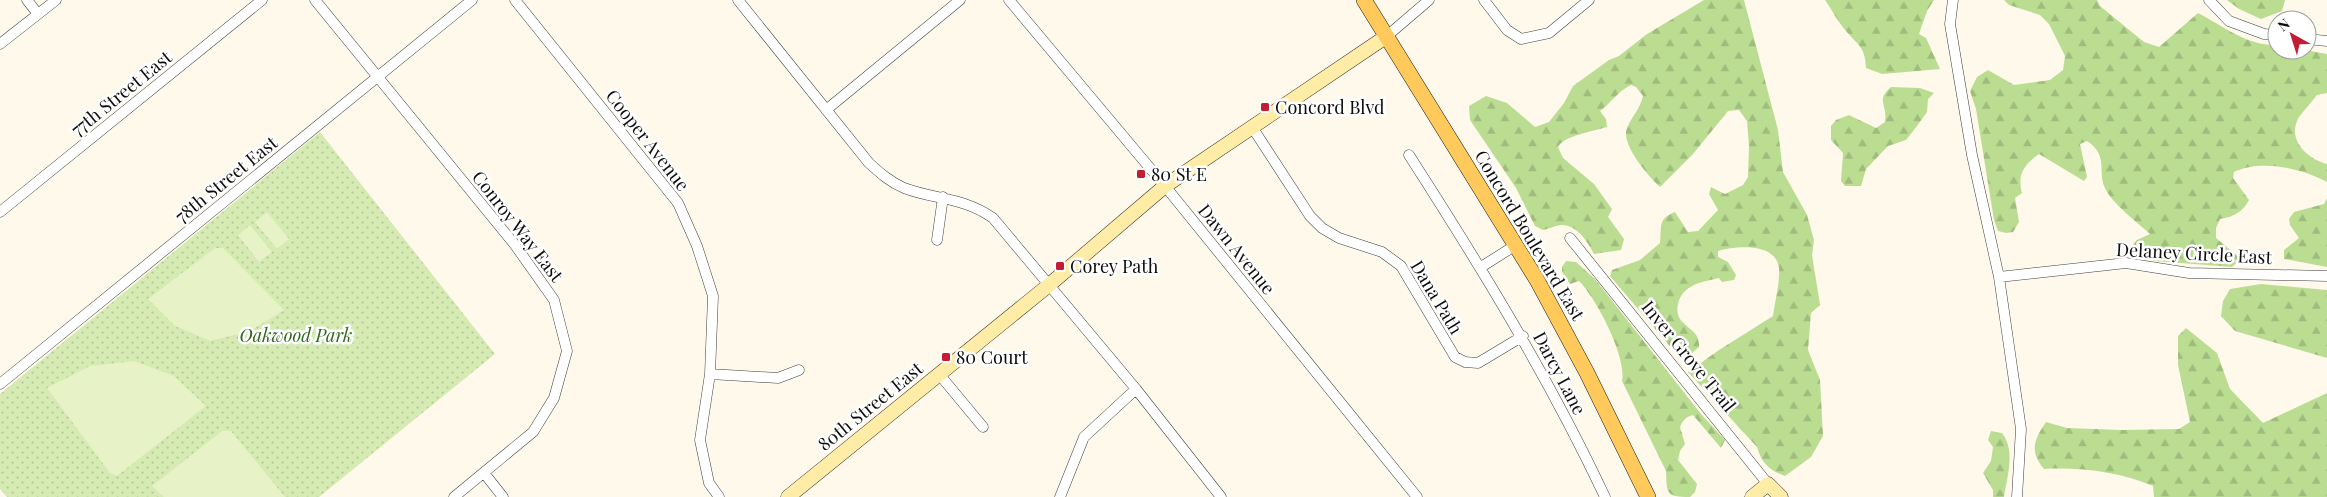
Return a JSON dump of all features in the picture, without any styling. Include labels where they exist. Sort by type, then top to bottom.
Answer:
[{"type":"main road","name":"Concord Boulevard East","points":[[1364,0],[1516,245],[1588,372],[1648,497]]},
{"type":"street","points":[[27,0],[38,14]]},
{"type":"street","points":[[0,44],[56,0]]},
{"type":"street","name":"77th Street East","points":[[0,212],[262,0]]},
{"type":"street","name":"Conroy Way East","points":[[315,0],[515,245],[554,300],[567,351],[554,398],[533,432],[454,497]]},
{"type":"street","name":"78th Street East","points":[[0,384],[472,0]]},
{"type":"street","name":"Cooper Avenue","points":[[515,0],[678,203],[697,246],[713,296],[710,374],[700,440],[709,484],[719,497]]},
{"type":"street","points":[[738,0],[868,163],[886,179],[905,188],[977,207],[993,218],[1136,389],[1221,497]]},
{"type":"street","points":[[826,110],[960,0]]},
{"type":"street","name":"Dawn Avenue","points":[[1008,0],[1165,186],[1417,497]]},
{"type":"street","name":"80th Street East","points":[[788,497],[1049,285],[1165,186],[1387,36],[1429,0]]},
{"type":"street","points":[[1484,0],[1507,30],[1521,39],[1549,33],[1589,0]]},
{"type":"street","points":[[1952,0],[1950,24],[1970,146],[1999,277],[2021,429],[2017,497]]},
{"type":"street","points":[[2208,0],[2229,21],[2267,34]]},
{"type":"street","name":"Dana Path","points":[[1252,127],[1310,216],[1322,228],[1339,238],[1382,252],[1401,266],[1455,357],[1465,362],[1478,363],[1523,336]]},
{"type":"street","name":"Darcy Lane","points":[[1409,155],[1523,336],[1581,446],[1605,497]]},
{"type":"street","points":[[937,240],[943,197]]},
{"type":"street","name":"Inver Grove Trail","points":[[1570,238],[1768,484],[1781,497]]},
{"type":"street","points":[[1481,267],[1516,245]]},
{"type":"street","name":"Delaney Circle East","points":[[1999,277],[2126,263],[2189,273],[2327,276]]},
{"type":"street","points":[[710,374],[778,378],[800,370]]},
{"type":"street","points":[[939,374],[983,428]]},
{"type":"street","points":[[1060,497],[1084,437],[1136,389]]},
{"type":"street","points":[[484,473],[503,497]]},
{"type":"street","points":[[1752,497],[1768,484]]},
{"type":"green space","points":[[1704,0],[1744,0],[1778,130],[1783,172],[1807,215],[1814,240],[1812,255],[1820,305],[1811,313],[1808,350],[1820,380],[1823,436],[1811,457],[1785,476],[1767,466],[1761,458],[1757,447],[1688,372],[1773,316],[1779,268],[1771,254],[1763,250],[1744,247],[1718,251],[1718,257],[1728,262],[1736,275],[1734,280],[1722,282],[1719,278],[1706,281],[1694,285],[1684,292],[1680,297],[1677,308],[1679,317],[1696,334],[1699,342],[1699,347],[1686,358],[1679,357],[1610,276],[1612,270],[1640,260],[1660,243],[1661,224],[1669,215],[1675,212],[1688,232],[1698,231],[1718,210],[1709,194],[1711,187],[1725,194],[1743,185],[1748,177],[1749,146],[1747,121],[1739,110],[1728,111],[1693,154],[1660,187],[1649,176],[1631,151],[1626,135],[1627,128],[1643,96],[1636,87],[1631,85],[1626,88],[1600,111],[1606,119],[1607,127],[1572,137],[1561,143],[1558,147],[1563,158],[1594,184],[1612,209],[1608,217],[1624,239],[1621,250],[1594,254],[1585,240],[1572,228],[1562,225],[1543,230],[1535,226],[1516,188],[1470,120],[1469,106],[1486,96],[1507,103],[1535,127],[1549,122],[1564,103],[1573,86],[1609,60],[1619,56],[1647,34]]},
{"type":"green space","points":[[1825,0],[1934,0],[1927,11],[1919,34],[1926,38],[1940,69],[1882,74],[1866,68],[1863,51],[1843,27]]},
{"type":"green space","points":[[2004,0],[2097,0],[2100,6],[2144,42],[2159,47],[2198,13],[2245,39],[2267,44],[2267,60],[2317,60],[2317,52],[2327,54],[2327,93],[2317,95],[2301,114],[2295,133],[2297,140],[2306,153],[2312,158],[2327,164],[2327,182],[2293,169],[2281,167],[2256,166],[2234,172],[2233,178],[2249,200],[2244,208],[2237,213],[2220,219],[2216,228],[2216,238],[2241,259],[2232,267],[2155,261],[2139,256],[2131,247],[2137,240],[2150,234],[2109,195],[2103,184],[2098,153],[2087,141],[2080,144],[2087,177],[2084,181],[2039,154],[2029,162],[2021,175],[2022,193],[2015,198],[2019,222],[2013,232],[1998,231],[1994,220],[1976,109],[1970,91],[1977,77],[1988,70],[2014,85],[2050,80],[2063,70],[2065,56],[2049,24],[2040,15],[2009,5]]},
{"type":"green space","points":[[2227,0],[2285,0],[2282,10],[2267,10],[2267,17],[2261,19],[2239,9]]},
{"type":"green space","points":[[1891,87],[1920,88],[1934,93],[1928,99],[1927,112],[1906,140],[1888,146],[1866,169],[1861,186],[1845,186],[1841,181],[1843,153],[1831,140],[1831,126],[1836,120],[1849,115],[1876,128],[1885,122],[1883,99]]},
{"type":"green space","name":"Oakwood Park","points":[[320,132],[495,354],[319,497],[7,497],[0,489],[0,394]]},
{"type":"green space","points":[[2327,198],[2327,267],[2284,259],[2284,250],[2299,238],[2290,225],[2289,219],[2294,212],[2324,204]]},
{"type":"green space","points":[[267,212],[289,239],[277,249],[255,222]]},
{"type":"green space","points":[[250,225],[272,252],[259,262],[238,235]]},
{"type":"green space","points":[[215,248],[223,248],[284,310],[250,331],[210,341],[175,326],[148,299]]},
{"type":"green space","points":[[1566,261],[1576,262],[1595,279],[1701,414],[1725,440],[1721,448],[1693,415],[1682,422],[1680,427],[1685,444],[1680,451],[1678,460],[1697,484],[1695,492],[1690,497],[1672,495],[1667,489],[1666,471],[1622,381],[1620,358],[1609,328],[1586,289],[1579,281],[1570,284],[1562,272],[1562,267]]},
{"type":"green space","points":[[2261,284],[2327,290],[2327,358],[2235,331],[2221,316],[2223,301],[2230,289]]},
{"type":"green space","points":[[2186,328],[2217,353],[2230,389],[2263,423],[2327,393],[2327,497],[2154,497],[2153,486],[2127,477],[2086,470],[2044,469],[2036,457],[2035,446],[2036,440],[2046,422],[2067,428],[2121,430],[2179,429],[2190,422],[2178,365],[2178,336]]},
{"type":"green space","points":[[134,361],[174,376],[206,406],[117,476],[110,473],[47,388],[90,366]]},
{"type":"green space","points":[[222,431],[231,431],[285,497],[164,497],[152,486]]},
{"type":"green space","points":[[1991,431],[2002,433],[2009,448],[2010,456],[2004,497],[1993,497],[1993,490],[1983,473],[1991,461],[1993,447],[1988,440]]},
{"type":"place","name":"Concord Blvd","points":[[1265,107]]},
{"type":"place","name":"80 St E","points":[[1141,174]]},
{"type":"place","name":"Corey Path","points":[[1060,266]]},
{"type":"place","name":"80 Court","points":[[946,357]]}]
